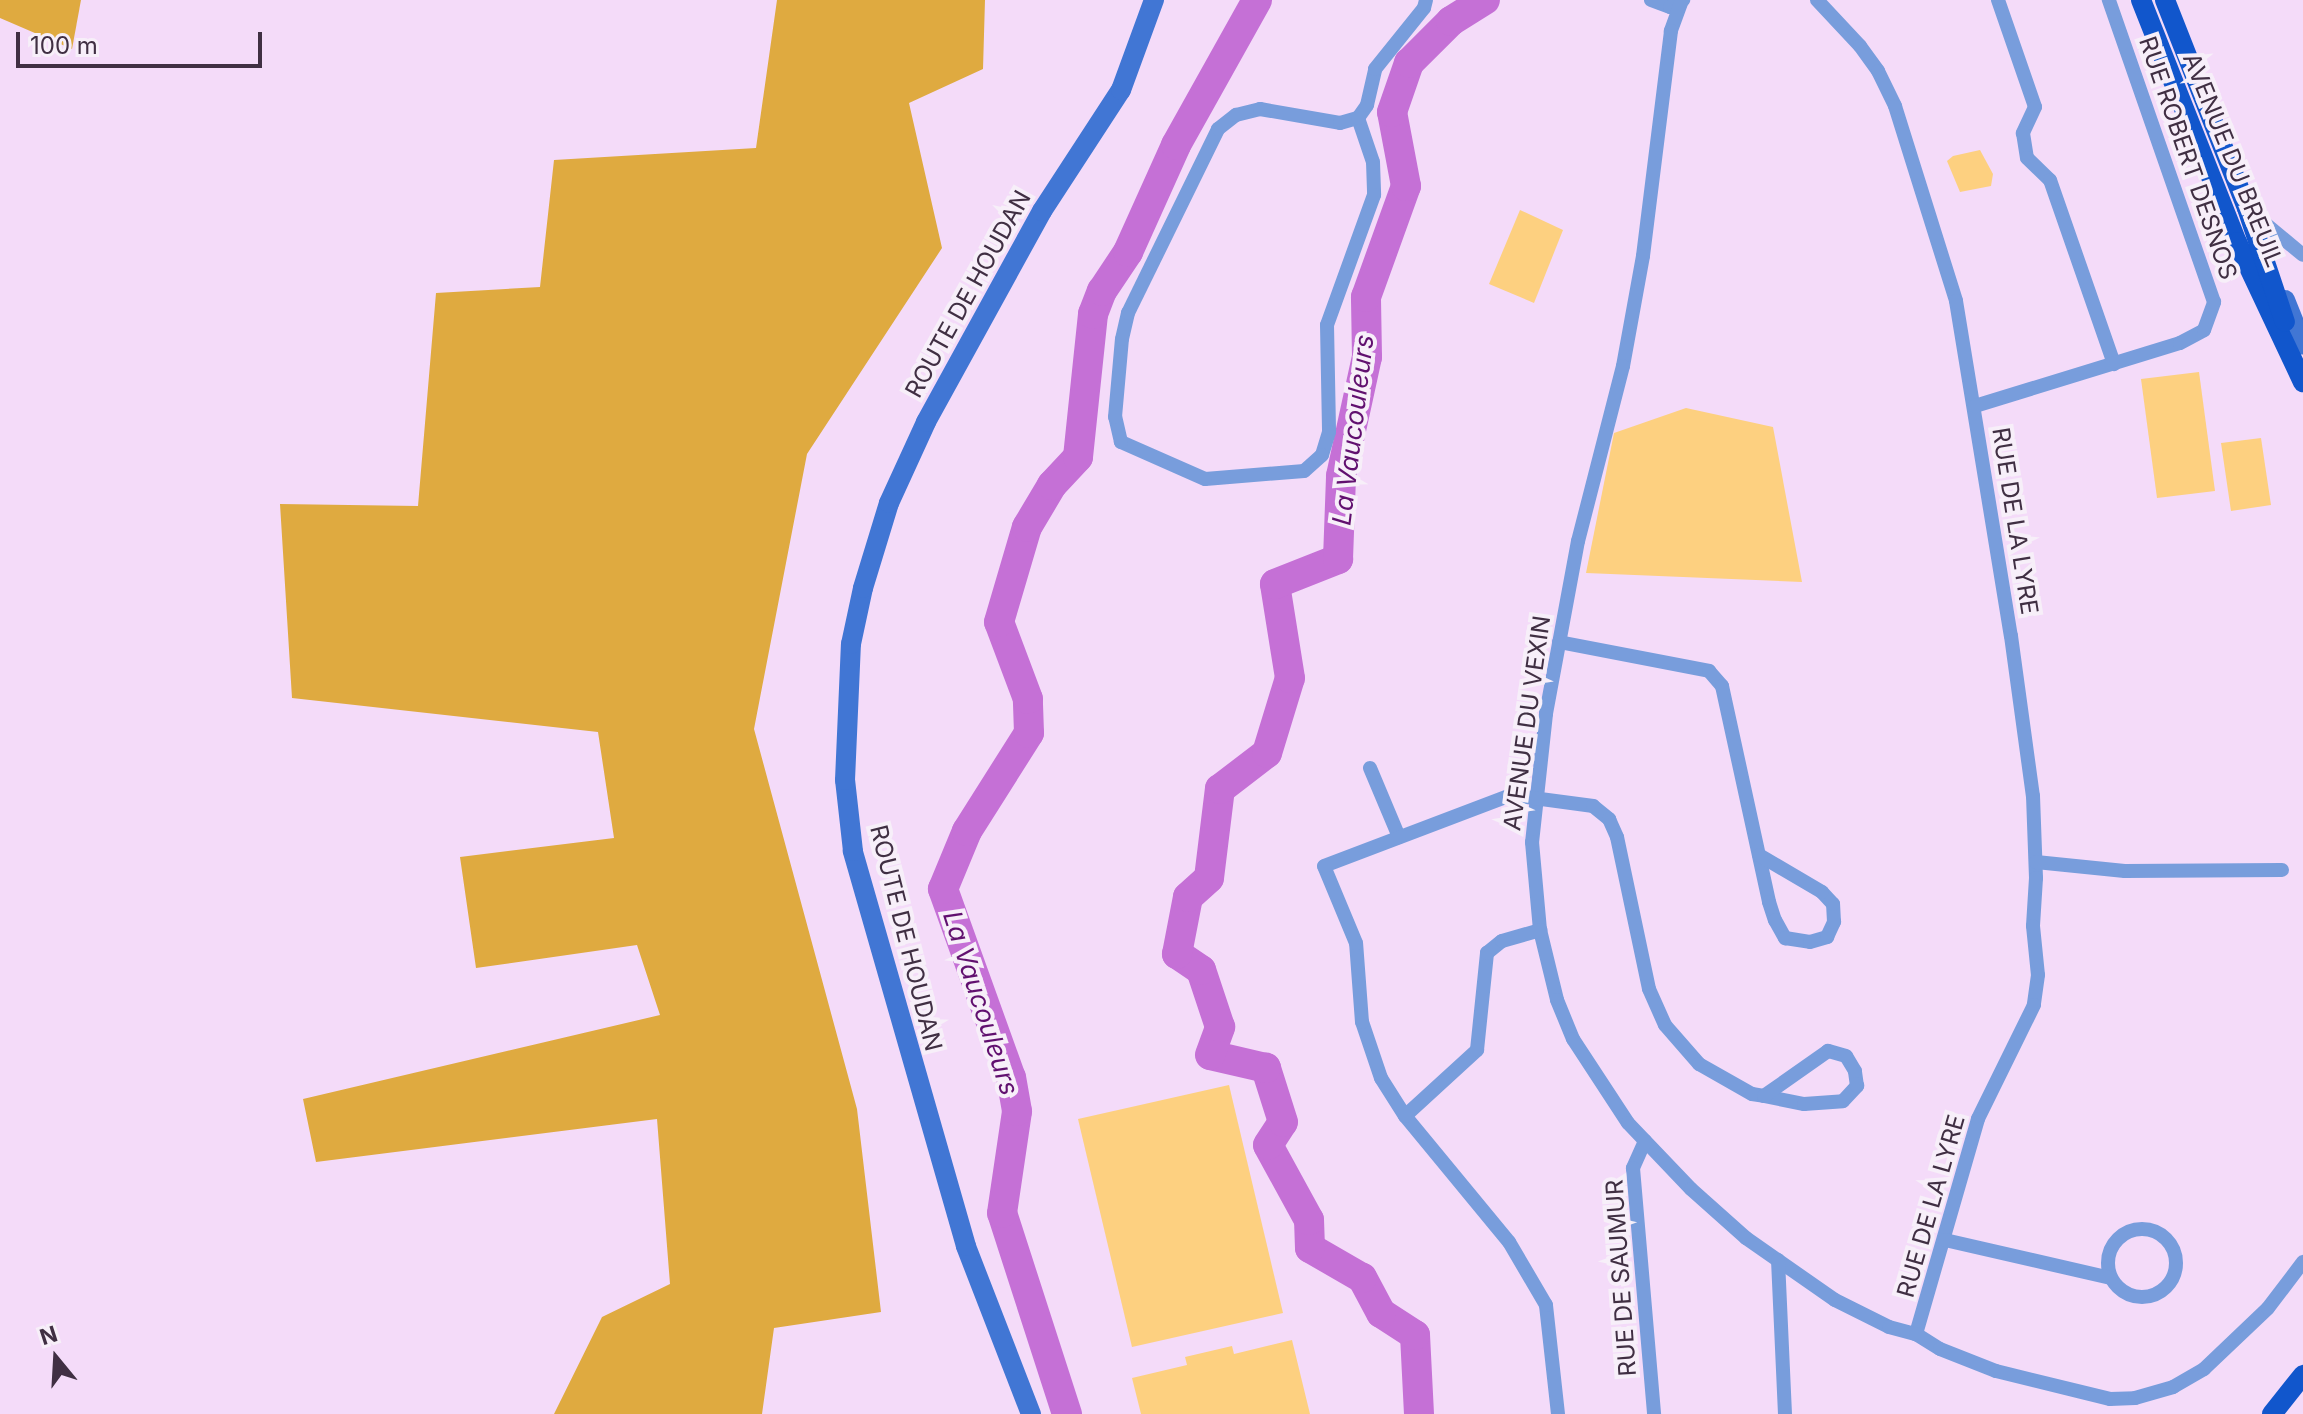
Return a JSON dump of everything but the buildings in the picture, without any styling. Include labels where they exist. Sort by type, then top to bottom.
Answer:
[{"type":"main road","name":"AVENUE DU BREUIL","points":[[2141,0],[2237,242],[2303,380]]},
{"type":"main road","name":"AVENUE DU BREUIL","points":[[2165,0],[2247,208],[2303,380]]},
{"type":"main road","points":[[2272,1414],[2303,1375]]},
{"type":"street","name":"ROUTE DE HOUDAN","points":[[1031,1414],[966,1246],[853,851],[845,780],[851,644],[863,588],[889,503],[926,422],[1042,211],[1081,157],[1121,90],[1154,0]]},
{"type":"street","points":[[1358,118],[1373,162],[1374,195],[1327,325],[1329,432],[1322,455],[1304,471],[1205,479],[1121,442],[1115,417],[1122,339],[1128,313],[1218,129],[1236,115],[1260,109],[1340,123],[1358,118],[1367,105],[1375,69],[1424,8],[1426,0]]},
{"type":"street","points":[[1998,0],[2035,107],[2023,133],[2027,158],[2050,180],[2114,364]]},
{"type":"street","name":"RUE ROBERT DESNOS","points":[[1975,406],[2180,343],[2204,330],[2214,302],[2109,0]]},
{"type":"street","points":[[1654,3],[1670,7],[1682,1]]},
{"type":"street","name":"AVENUE DU VEXIN","points":[[1682,1],[1671,31],[1643,256],[1623,366],[1578,541],[1559,642],[1536,800],[1532,842],[1540,930],[1557,1000],[1573,1039],[1602,1087],[1645,1141],[1691,1189],[1778,1260],[1835,1300],[1889,1327],[1916,1334],[1940,1349],[1996,1371],[2074,1393],[2110,1399],[2135,1398],[2173,1387],[2204,1369],[2268,1308],[2303,1262]]},
{"type":"street","name":"RUE DE LA LYRE","points":[[1818,2],[1860,46],[1878,71],[1899,115],[1956,301],[1975,406],[2033,796],[2036,862],[2033,926],[2038,975],[2034,1005],[1978,1119],[1916,1334]]},
{"type":"street","points":[[1654,3],[1671,31]]},
{"type":"street","points":[[2247,208],[2303,255]]},
{"type":"street","points":[[2247,208],[2303,345]]},
{"type":"street","points":[[1559,642],[1709,671],[1722,686],[1769,902],[1785,938],[1810,942],[1827,937],[1834,922],[1833,904],[1822,892],[1759,855]]},
{"type":"street","points":[[1370,768],[1399,837]]},
{"type":"street","points":[[1558,1414],[1546,1305],[1509,1242],[1405,1116],[1381,1078],[1362,1022],[1356,943],[1324,866],[1511,795],[1593,806],[1609,819],[1617,837],[1649,989],[1665,1025],[1699,1064],[1752,1094],[1804,1104],[1843,1101],[1857,1086],[1855,1071],[1846,1056],[1828,1051],[1764,1096]]},
{"type":"street","points":[[2036,862],[2125,871],[2282,870]]},
{"type":"street","points":[[1405,1116],[1477,1050],[1487,953],[1502,941],[1540,930]]},
{"type":"street","name":"RUE DE SAUMUR","points":[[1645,1141],[1633,1168],[1654,1414]]},
{"type":"street","points":[[1945,1240],[2111,1278],[2126,1293],[2147,1297],[2157,1294],[2172,1279],[2175,1258],[2172,1247],[2155,1232],[2144,1229],[2122,1236],[2109,1255],[2111,1278]]},
{"type":"street","points":[[1778,1260],[1785,1414]]},
{"type":"shaded area","points":[[0,0],[81,0],[72,49],[0,18]]},
{"type":"shaded area","points":[[777,0],[985,0],[983,69],[909,103],[942,248],[807,454],[754,729],[857,1109],[881,1312],[774,1328],[762,1414],[554,1414],[602,1317],[670,1284],[657,1119],[316,1162],[303,1099],[660,1015],[637,945],[476,968],[460,857],[614,838],[598,732],[292,698],[280,504],[418,506],[436,293],[540,287],[554,160],[756,148]]},
{"type":"shaded area","points":[[1980,150],[1993,174],[1991,186],[1960,192],[1947,161],[1953,156]]},
{"type":"shaded area","points":[[1520,210],[1563,230],[1534,303],[1489,284]]},
{"type":"shaded area","points":[[2199,372],[2215,491],[2157,498],[2141,379]]},
{"type":"shaded area","points":[[1686,408],[1773,427],[1802,582],[1586,573],[1614,433]]},
{"type":"shaded area","points":[[2261,438],[2271,505],[2231,511],[2221,443]]},
{"type":"shaded area","points":[[1229,1085],[1283,1313],[1132,1347],[1078,1119]]},
{"type":"shaded area","points":[[1292,1340],[1310,1414],[1141,1414],[1132,1378],[1187,1365],[1185,1357],[1232,1346],[1234,1354]]},
{"type":"waterway","name":"La Vaucouleurs","points":[[1067,1414],[1002,1213],[1017,1111],[1011,1078],[943,889],[967,831],[1029,733],[1028,699],[999,622],[1027,527],[1052,485],[1078,457],[1093,314],[1102,291],[1128,252],[1176,145],[1257,0]]},
{"type":"waterway","name":"La Vaucouleurs","points":[[1419,1414],[1415,1335],[1381,1313],[1362,1278],[1310,1248],[1309,1220],[1268,1145],[1283,1122],[1266,1068],[1210,1055],[1220,1027],[1201,970],[1177,954],[1188,897],[1209,878],[1220,789],[1267,753],[1290,678],[1275,584],[1338,559],[1341,476],[1367,357],[1366,297],[1406,186],[1392,112],[1409,63],[1451,21],[1485,0]]}]
